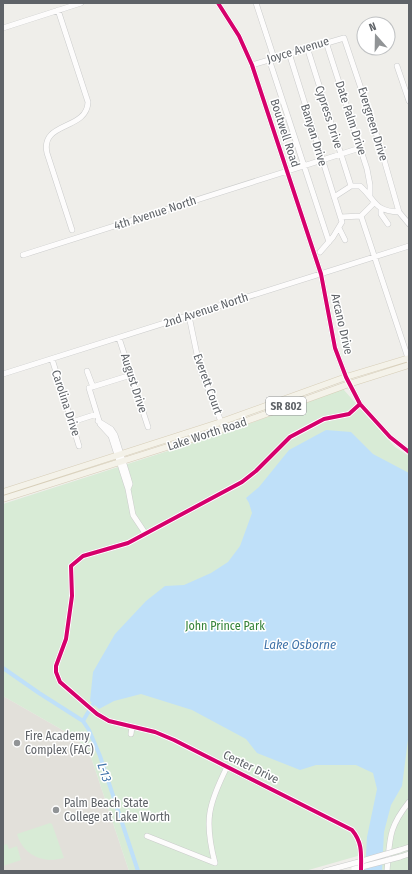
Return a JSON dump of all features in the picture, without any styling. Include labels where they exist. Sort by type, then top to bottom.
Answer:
[{"type":"main road","name":"Lake Worth Road","points":[[3,499],[120,459],[346,377],[409,359]]},
{"type":"main road","name":"Lake Worth Road","points":[[3,492],[224,429],[349,384],[409,365]]},
{"type":"street","points":[[3,28],[81,3]]},
{"type":"street","name":"Boutwell Road","points":[[218,3],[236,30],[252,65],[320,274]]},
{"type":"street","points":[[256,3],[271,58],[329,242]]},
{"type":"street","points":[[58,10],[88,102],[86,112],[82,118],[53,132],[46,143],[47,153],[72,230]]},
{"type":"street","name":"Joyce Avenue","points":[[252,65],[307,47],[344,38]]},
{"type":"street","name":"Evergreen Drive","points":[[344,38],[379,142],[399,212]]},
{"type":"street","name":"Date Palm Drive","points":[[326,42],[367,169],[370,195]]},
{"type":"street","name":"Cypress Drive","points":[[307,47],[351,186]]},
{"type":"street","name":"Banyan Drive","points":[[289,53],[340,217]]},
{"type":"street","points":[[397,66],[409,101]]},
{"type":"street","name":"4th Avenue North","points":[[23,256],[360,148]]},
{"type":"street","points":[[334,197],[351,186],[360,186],[370,195],[374,203],[381,208],[399,212],[409,224]]},
{"type":"street","points":[[320,252],[339,228],[342,222],[340,217],[361,216],[374,203]]},
{"type":"street","points":[[381,208],[381,214],[388,224]]},
{"type":"street","points":[[361,216],[409,359]]},
{"type":"street","points":[[339,228],[345,240]]},
{"type":"street","name":"2nd Avenue North","points":[[3,374],[52,360],[409,246]]},
{"type":"street","name":"Arcano Drive","points":[[320,274],[335,348],[349,384],[360,404],[390,437],[409,452]]},
{"type":"street","name":"Everett Court","points":[[189,316],[200,369],[224,429]]},
{"type":"street","name":"August Drive","points":[[119,338],[148,427]]},
{"type":"street","name":"Carolina Drive","points":[[52,360],[79,446]]},
{"type":"street","points":[[87,371],[93,387]]},
{"type":"street","points":[[131,375],[89,388],[98,420],[110,436],[130,484],[128,489],[133,515],[145,533],[242,482],[256,471],[290,438],[324,419],[345,414],[348,410],[360,404]]},
{"type":"street","points":[[72,422],[96,414]]},
{"type":"street","name":"Center Drive","points":[[145,533],[128,543],[83,556],[71,566],[72,596],[66,639],[58,658],[56,672],[64,688],[97,714],[109,721],[155,732],[174,740],[352,830],[359,838],[361,846],[360,871]]},
{"type":"street","points":[[131,734],[132,727]]},
{"type":"street","points":[[147,836],[215,863],[208,824],[209,809],[213,795],[227,767]]},
{"type":"street","points":[[387,871],[391,831],[398,816],[409,802]]},
{"type":"street","points":[[325,871],[409,847]]},
{"type":"street","points":[[349,871],[409,854]]},
{"type":"shaded area","name":"Palm Beach State College at Lake Worth","points":[[3,696],[66,732],[88,748],[129,871],[3,871]]},
{"type":"green space","name":"John Prince Park","points":[[343,389],[395,447],[409,456],[409,871],[360,871],[361,855],[305,871],[129,871],[88,748],[66,732],[3,696],[3,504],[227,432]]},
{"type":"green space","points":[[50,823],[52,824],[64,858],[49,860],[41,859],[35,856],[24,847],[17,834]]},
{"type":"green space","points":[[7,844],[9,849],[17,846],[21,860],[3,866],[3,845]]},
{"type":"water","name":"Lake Osborne","points":[[326,430],[351,432],[373,454],[409,473],[409,732],[402,786],[391,805],[384,832],[382,871],[365,871],[367,837],[377,789],[373,773],[356,765],[316,765],[300,770],[257,753],[246,739],[192,710],[141,694],[114,701],[99,709],[90,701],[93,672],[115,634],[146,601],[165,586],[184,585],[211,573],[228,562],[240,546],[252,513],[246,498],[259,487],[289,450]]},
{"type":"waterway","name":"L-13","points":[[3,668],[83,721],[89,730],[100,756],[138,871]]},
{"type":"waterway","points":[[83,721],[93,704]]},
{"type":"cycle path","points":[[218,3],[239,36],[252,65],[321,274],[335,348],[346,377],[360,404],[390,437],[409,452]]},
{"type":"cycle path","points":[[360,404],[349,414],[324,419],[290,437],[256,471],[242,482],[128,543],[83,556],[71,566],[72,596],[66,639],[56,666],[56,672],[60,682],[97,714],[109,721],[155,732],[174,740],[352,830],[360,844],[361,871]]},
{"type":"place","name":"Fire Academy Complex (FAC)","points":[[17,743]]},
{"type":"place","name":"Palm Beach State College at Lake Worth","points":[[56,810]]}]
